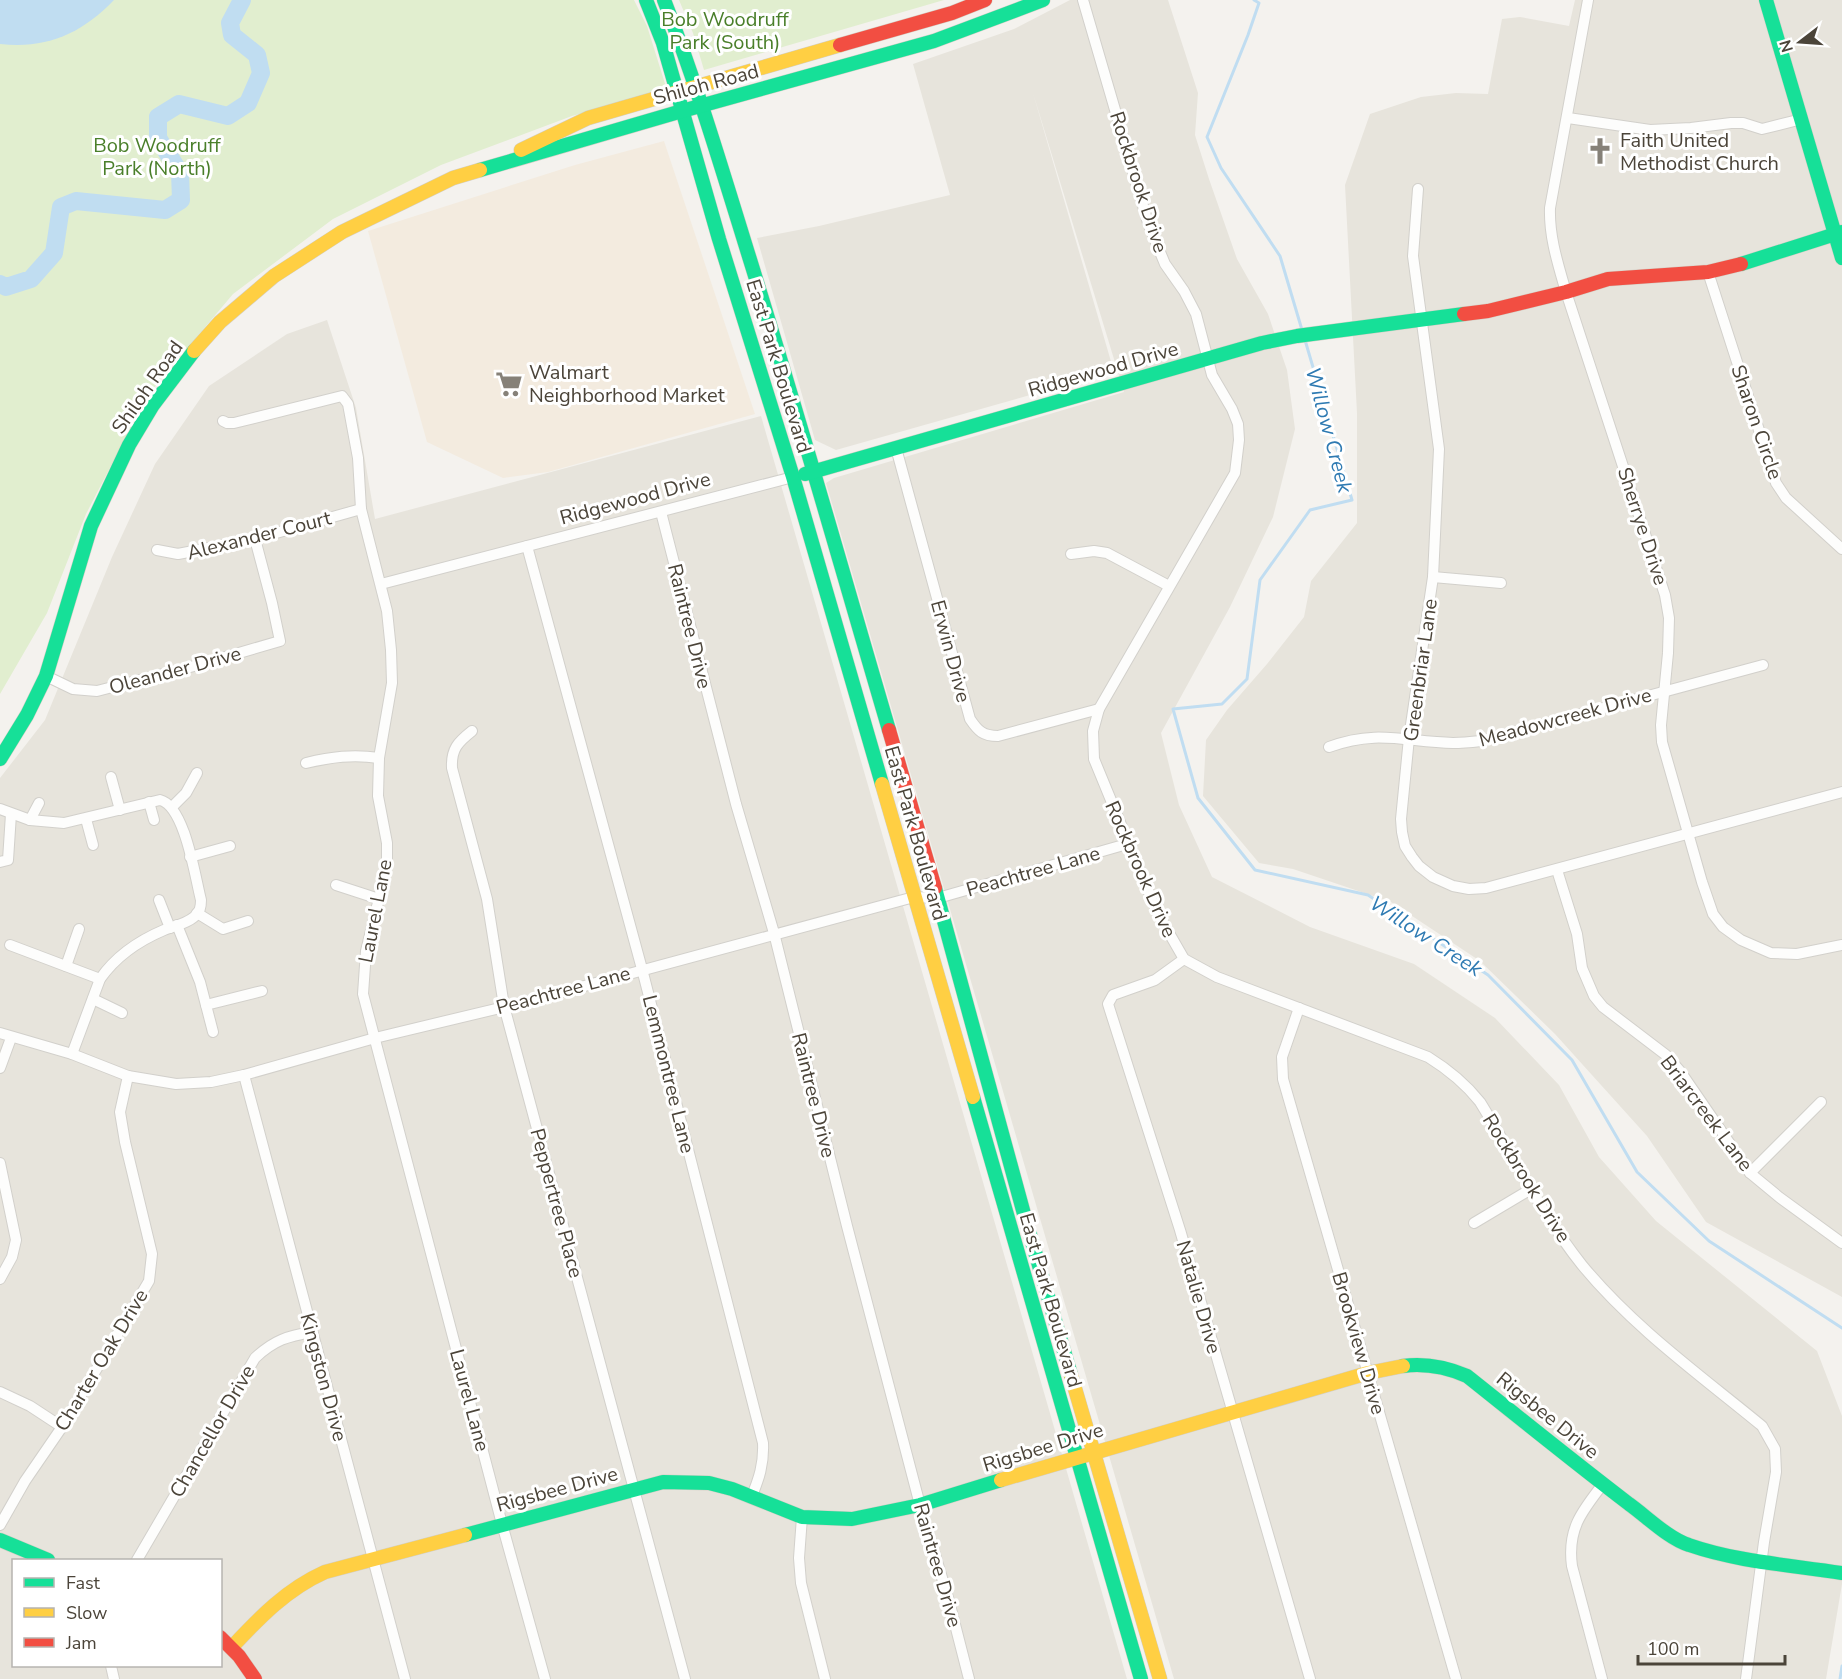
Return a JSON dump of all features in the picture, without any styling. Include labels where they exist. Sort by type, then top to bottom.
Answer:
[{"type":"main road","name":"East Park Boulevard","points":[[646,0],[663,43],[719,239],[793,477],[1141,1679]]},
{"type":"main road","name":"East Park Boulevard","points":[[664,0],[702,105],[814,471],[938,898],[1024,1214],[1160,1679]]},
{"type":"main road","name":"Shiloh Road","points":[[481,170],[588,118],[952,13],[985,0]]},
{"type":"main road","name":"Shiloh Road","points":[[0,759],[27,715],[46,676],[91,526],[129,445],[153,405],[186,360],[220,322],[252,294],[310,251],[342,232],[453,178],[702,105],[934,41],[1043,0]]},
{"type":"main road","points":[[1766,0],[1839,234],[1842,258]]},
{"type":"main road","name":"Ridgewood Drive","points":[[793,477],[1262,343],[1298,336],[1488,311],[1608,279],[1708,272],[1839,234]]},
{"type":"main road","name":"Rigsbee Drive","points":[[232,1647],[266,1611],[299,1583],[326,1572],[663,1482],[709,1483],[732,1489],[802,1517],[852,1519],[920,1505],[1232,1412],[1410,1363],[1446,1368],[1467,1376],[1603,1484],[1687,1545],[1761,1563],[1839,1572]]},
{"type":"main road","points":[[0,1540],[46,1559]]},
{"type":"main road","points":[[222,1639],[244,1661],[255,1679]]},
{"type":"street","name":"Rockbrook Drive","points":[[1083,0],[1148,223],[1165,264],[1184,291],[1196,314],[1212,375],[1238,424],[1238,456],[1235,473],[1099,709],[1093,731],[1094,759],[1127,844],[1157,912],[1184,959],[1217,977],[1428,1058],[1449,1069],[1480,1102],[1531,1189],[1581,1264],[1638,1323],[1762,1426],[1775,1449],[1776,1472],[1746,1679]]},
{"type":"street","name":"Sherrye Drive","points":[[1588,0],[1549,224],[1553,248],[1566,292],[1665,594],[1669,618],[1661,725],[1662,742],[1713,914],[1723,927],[1754,948],[1771,953],[1797,954],[1842,945]]},
{"type":"street","points":[[1568,118],[1650,130],[1731,123],[1743,123],[1762,129],[1802,119]]},
{"type":"street","name":"Greenbriar Lane","points":[[1418,189],[1413,256],[1439,449],[1433,577],[1409,738],[1401,826],[1405,846],[1419,866],[1433,877],[1453,886],[1469,889],[1486,888],[1842,792]]},
{"type":"street","name":"Sharon Circle","points":[[1708,272],[1776,483],[1786,498],[1842,549]]},
{"type":"street","name":"Laurel Lane","points":[[223,421],[234,423],[342,396],[348,404],[358,458],[361,509],[387,611],[392,683],[379,758],[378,796],[385,832],[387,866],[366,951],[363,994],[545,1679]]},
{"type":"street","name":"Erwin Drive","points":[[896,448],[970,719],[977,730],[987,736],[998,736],[1099,709]]},
{"type":"street","name":"Ridgewood Drive","points":[[381,584],[793,477]]},
{"type":"street","name":"Alexander Court","points":[[157,550],[178,554],[255,539],[361,509]]},
{"type":"street","name":"Raintree Drive","points":[[661,512],[736,804],[774,933],[920,1505],[949,1601],[969,1679]]},
{"type":"street","name":"Oleander Drive","points":[[46,676],[73,689],[97,691],[280,641],[255,539]]},
{"type":"street","name":"Lemmontree Lane","points":[[527,546],[642,969],[764,1443],[764,1462],[751,1498]]},
{"type":"street","points":[[1071,554],[1094,551],[1107,553],[1169,586]]},
{"type":"street","points":[[1433,577],[1501,583]]},
{"type":"street","name":"Meadowcreek Drive","points":[[1329,747],[1350,739],[1376,736],[1453,743],[1481,741],[1763,665]]},
{"type":"street","name":"Peppertree Place","points":[[472,731],[453,749],[452,768],[487,899],[504,1006],[685,1679]]},
{"type":"street","points":[[306,762],[337,756],[358,755],[379,758]]},
{"type":"street","points":[[172,807],[186,793],[197,773]]},
{"type":"street","points":[[111,777],[120,810]]},
{"type":"street","points":[[0,808],[30,820],[55,823],[86,819],[160,800],[172,807],[179,818],[201,900],[197,913],[194,917],[132,948],[113,963],[100,979],[72,1054]]},
{"type":"street","points":[[149,802],[154,820]]},
{"type":"street","points":[[30,820],[39,803]]},
{"type":"street","points":[[0,862],[8,860],[11,814]]},
{"type":"street","points":[[86,819],[93,845]]},
{"type":"street","name":"Peachtree Lane","points":[[0,1033],[72,1054],[128,1076],[176,1084],[211,1082],[375,1038],[551,995],[914,897],[938,898],[1127,844]]},
{"type":"street","points":[[190,857],[230,846]]},
{"type":"street","name":"Briarcreek Lane","points":[[1557,870],[1577,934],[1582,968],[1594,996],[1603,1007],[1666,1055],[1680,1071],[1750,1173],[1842,1243]]},
{"type":"street","points":[[336,885],[379,899]]},
{"type":"street","points":[[159,900],[200,982],[213,1032]]},
{"type":"street","points":[[197,913],[223,929],[248,921]]},
{"type":"street","points":[[66,966],[79,929]]},
{"type":"street","points":[[10,945],[100,979]]},
{"type":"street","name":"Natalie Drive","points":[[1184,959],[1155,980],[1113,995],[1108,1004],[1176,1219],[1310,1679]]},
{"type":"street","points":[[207,1005],[262,991]]},
{"type":"street","points":[[93,999],[122,1013]]},
{"type":"street","name":"Brookview Drive","points":[[1299,1008],[1282,1057],[1283,1078],[1456,1679]]},
{"type":"street","points":[[0,1068],[11,1038]]},
{"type":"street","name":"Kingston Drive","points":[[244,1075],[405,1679]]},
{"type":"street","name":"Charter Oak Drive","points":[[0,1525],[149,1281],[152,1254],[120,1112],[128,1076]]},
{"type":"street","points":[[1750,1173],[1821,1101]]},
{"type":"street","points":[[0,1164],[16,1240],[12,1257],[0,1279]]},
{"type":"street","points":[[1474,1223],[1531,1189]]},
{"type":"street","name":"Chancellor Drive","points":[[138,1559],[255,1358],[278,1340],[312,1332]]},
{"type":"street","points":[[0,1392],[30,1406],[62,1426]]},
{"type":"street","points":[[1602,1679],[1572,1566],[1570,1550],[1577,1521],[1603,1484]]},
{"type":"street","points":[[802,1517],[799,1558],[801,1583],[825,1679]]},
{"type":"shaded area","points":[[1070,0],[1168,0],[1198,93],[1195,135],[1237,259],[1268,314],[1287,370],[1295,429],[1273,517],[1230,607],[1161,733],[1179,805],[1212,877],[1310,927],[1414,964],[1495,1018],[1559,1085],[1599,1157],[1656,1221],[1817,1351],[1842,1416],[1842,1584],[1826,1679],[1174,1679],[826,483],[834,478],[1124,392],[1033,93],[1112,365],[1108,373],[836,450],[815,440],[757,238],[950,195],[913,64],[1014,29]]},
{"type":"shaded area","points":[[1575,0],[1842,0],[1842,1297],[1706,1222],[1647,1136],[1555,1034],[1480,961],[1391,902],[1293,869],[1259,863],[1203,796],[1206,740],[1227,710],[1304,617],[1311,581],[1357,523],[1357,413],[1345,185],[1370,114],[1421,97],[1456,93],[1488,94],[1502,19],[1520,17],[1569,26]]},
{"type":"shaded area","points":[[664,141],[755,414],[548,472],[503,478],[427,442],[368,231],[575,165]]},
{"type":"shaded area","points":[[327,320],[356,408],[375,519],[761,416],[1127,1679],[0,1679],[0,778],[45,720],[112,557],[155,464],[209,386],[287,334]]},
{"type":"green space","name":"Bob Woodruff Park (North)","points":[[0,0],[634,0],[647,26],[667,90],[572,116],[441,165],[333,219],[233,294],[147,396],[86,514],[47,613],[0,694]]},
{"type":"green space","name":"Bob Woodruff Park (South)","points":[[679,0],[944,0],[704,70],[693,33]]},
{"type":"water","points":[[0,0],[114,0],[89,22],[62,37],[33,44],[17,45],[0,44]]},
{"type":"waterway","points":[[0,284],[6,287],[31,279],[54,253],[61,207],[76,201],[165,210],[181,200],[180,173],[158,138],[158,117],[179,104],[228,116],[248,103],[261,73],[257,55],[232,35],[230,23],[242,0]]},
{"type":"waterway","name":"Willow Creek","points":[[1254,0],[1259,3],[1207,137],[1221,168],[1280,256],[1302,330]]},
{"type":"waterway","name":"Willow Creek","points":[[1305,340],[1352,500],[1310,510],[1260,580],[1247,679],[1222,704],[1173,709],[1198,798],[1255,870],[1368,895],[1488,975],[1572,1060],[1637,1172],[1709,1241],[1842,1328]]},
{"type":"waterway","name":"Willow Creek","points":[[1840,1679],[1842,1666]]},
{"type":"traffic: fast","points":[[646,0],[663,43],[719,239],[793,477],[882,784]]},
{"type":"traffic: fast","points":[[664,0],[708,124],[766,310],[889,730]]},
{"type":"traffic: fast","points":[[480,170],[934,41],[1043,0]]},
{"type":"traffic: fast","points":[[1766,0],[1842,258]]},
{"type":"traffic: fast","points":[[1741,264],[1842,232]]},
{"type":"traffic: fast","points":[[805,474],[1262,343],[1297,336],[1464,314]]},
{"type":"traffic: fast","points":[[0,759],[27,715],[46,676],[91,526],[129,445],[153,405],[194,351]]},
{"type":"traffic: fast","points":[[935,888],[1024,1214],[1071,1375]]},
{"type":"traffic: fast","points":[[973,1097],[1141,1679]]},
{"type":"traffic: fast","points":[[1403,1366],[1436,1366],[1467,1376],[1658,1527],[1681,1542],[1745,1559],[1842,1573]]},
{"type":"traffic: fast","points":[[465,1535],[663,1482],[709,1483],[732,1489],[802,1517],[852,1519],[920,1505],[1001,1480]]},
{"type":"traffic: fast","points":[[0,1540],[46,1559]]},
{"type":"traffic: slow","points":[[521,150],[588,118],[840,45]]},
{"type":"traffic: slow","points":[[194,351],[220,322],[274,276],[342,232],[453,178],[480,170]]},
{"type":"traffic: slow","points":[[882,784],[973,1097]]},
{"type":"traffic: slow","points":[[1001,1480],[1368,1373],[1403,1366]]},
{"type":"traffic: slow","points":[[1071,1375],[1160,1679]]},
{"type":"traffic: slow","points":[[232,1647],[286,1595],[325,1572],[465,1535]]},
{"type":"traffic: jam","points":[[840,45],[952,13],[985,0]]},
{"type":"traffic: jam","points":[[1464,314],[1488,311],[1608,279],[1708,272],[1741,264]]},
{"type":"traffic: jam","points":[[889,730],[935,888]]},
{"type":"traffic: jam","points":[[222,1639],[239,1656],[255,1679]]},
{"type":"place","name":"Faith United Methodist Church","points":[[1600,151]]},
{"type":"place","name":"Walmart Neighborhood Market","points":[[509,384]]}]
